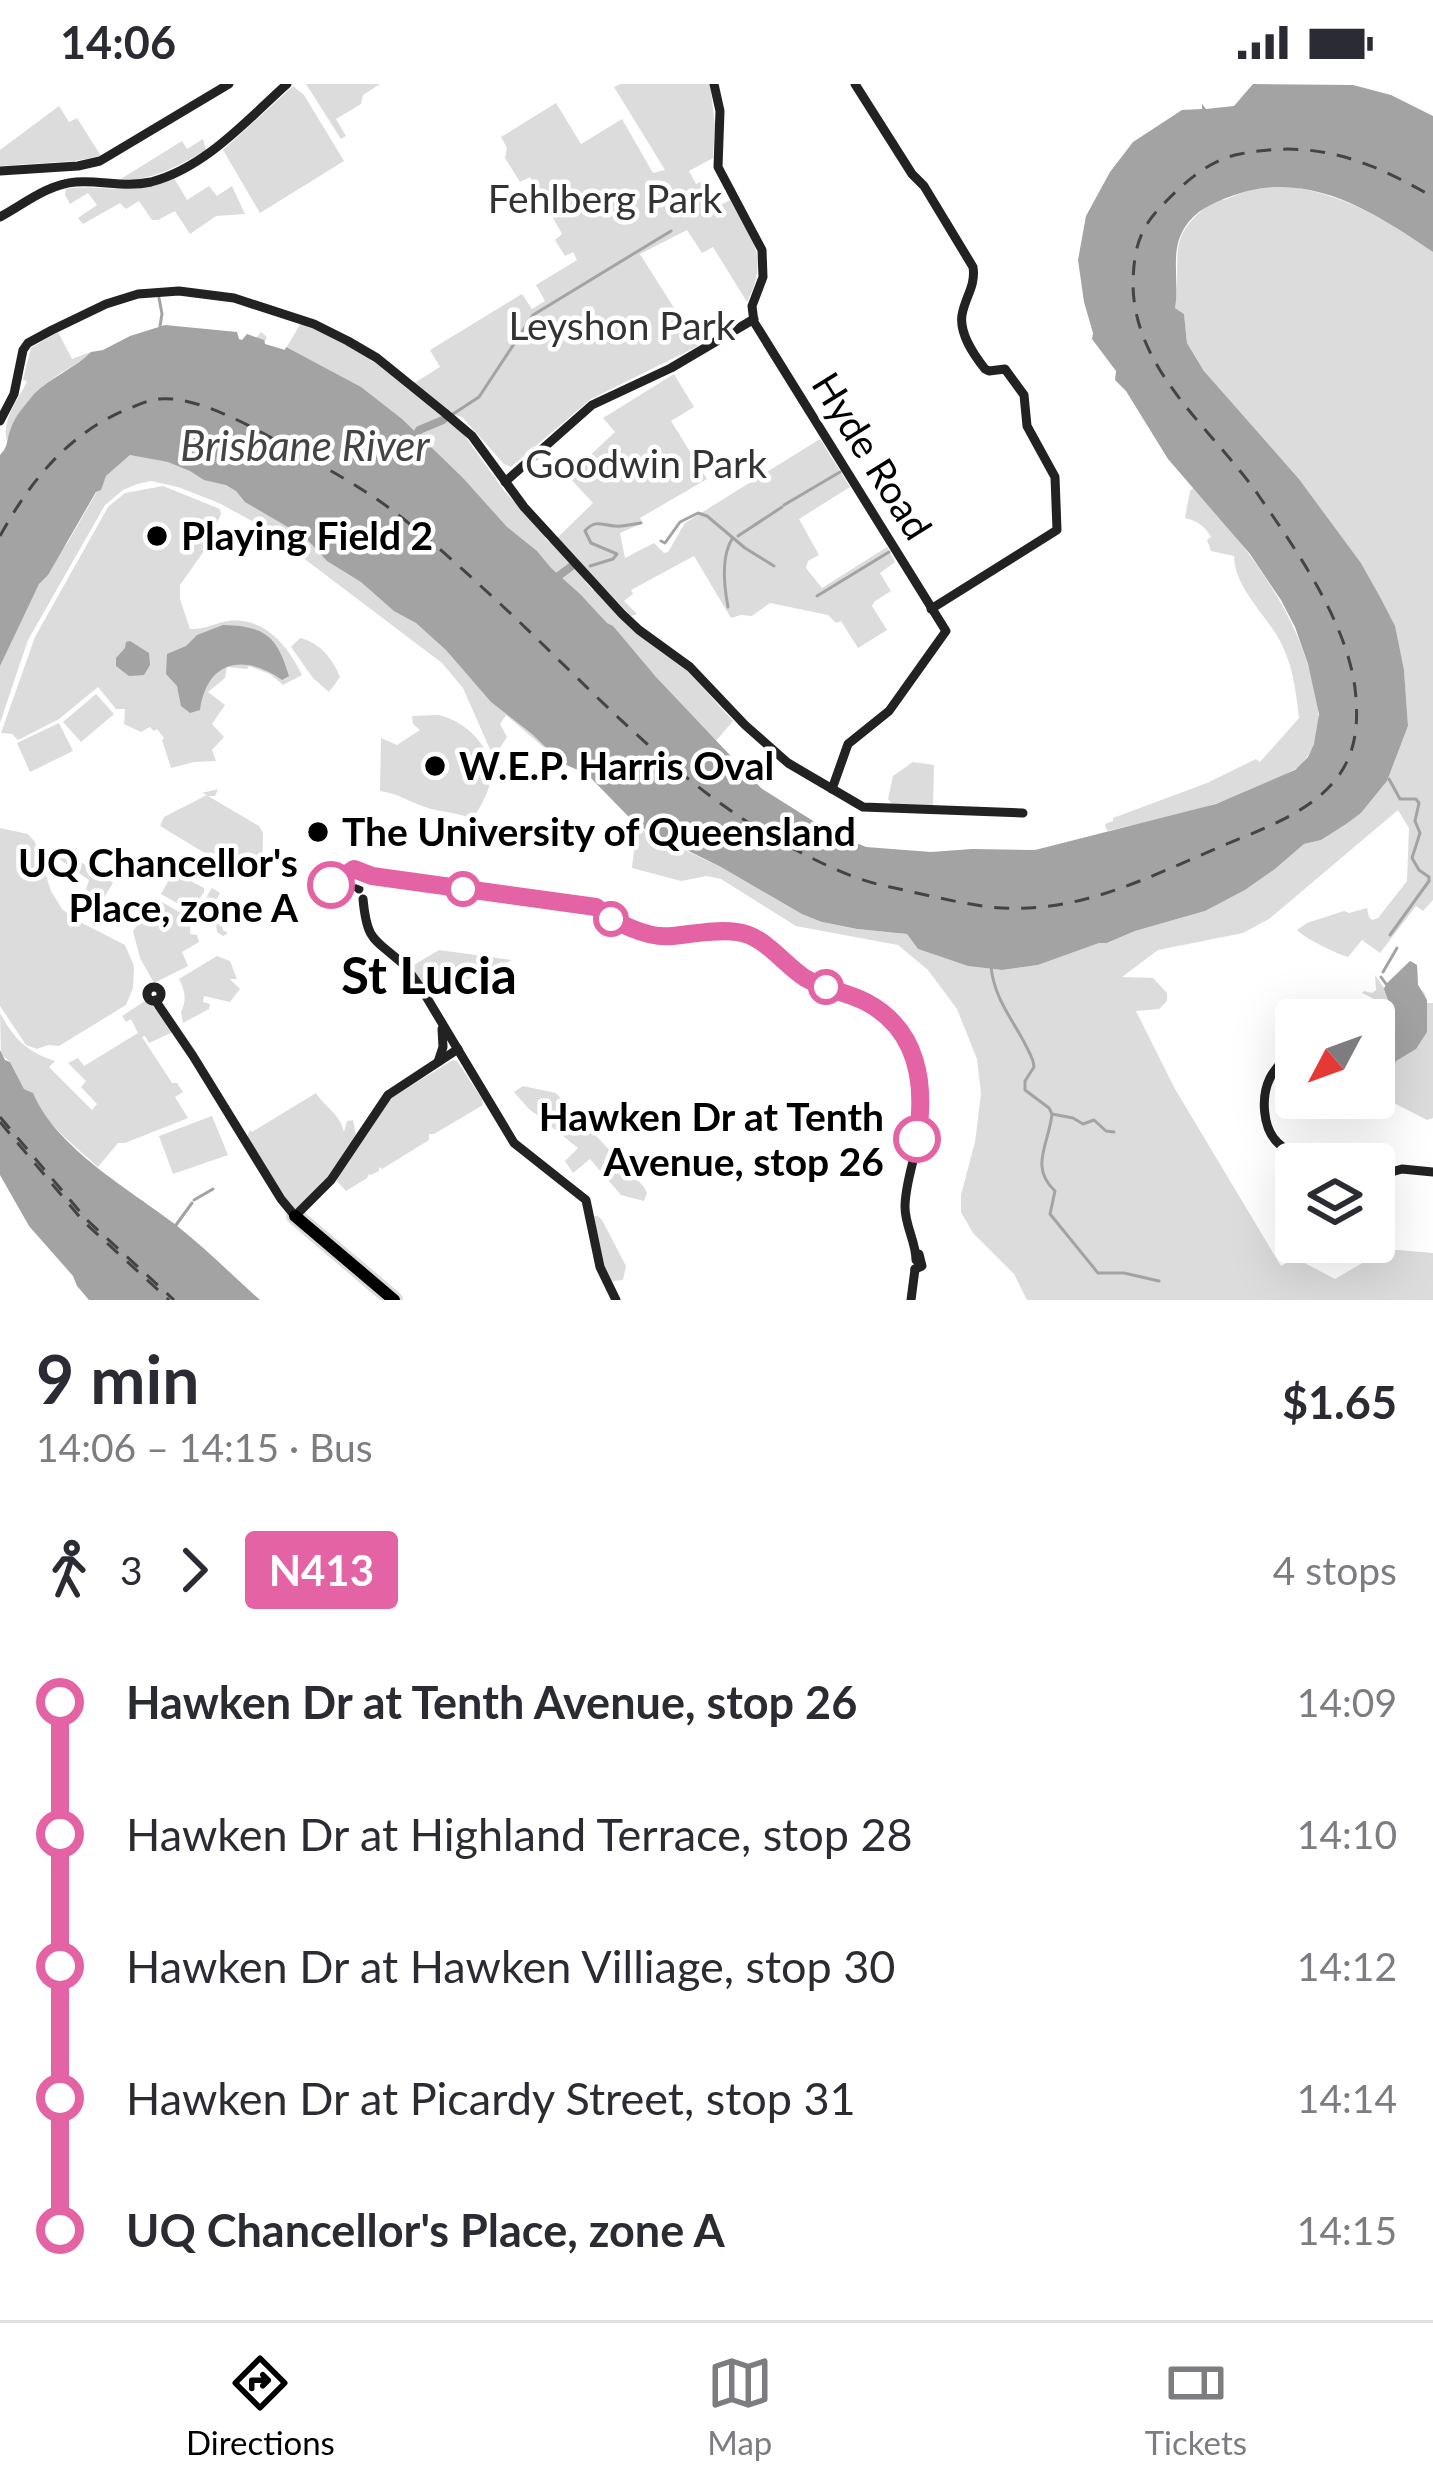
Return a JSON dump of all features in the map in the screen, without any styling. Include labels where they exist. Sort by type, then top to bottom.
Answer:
[{"type":"main road","points":[[295,1216],[394,1300]]},
{"type":"street","points":[[0,171],[78,166],[106,158],[230,84]]},
{"type":"street","points":[[0,217],[52,188],[78,182],[130,185],[168,176],[213,149],[287,84]]},
{"type":"street","points":[[505,482],[592,405],[671,368],[753,314],[763,260],[759,242],[718,167],[720,111],[714,84]]},
{"type":"street","points":[[855,84],[974,267],[975,280],[961,320],[968,342],[985,370],[1007,370],[1024,395],[1027,426],[1055,477],[1057,530],[931,609]]},
{"type":"street","points":[[78,166],[78,182]]},
{"type":"street","points":[[0,421],[14,394],[21,354],[28,343],[106,304],[138,294],[179,291],[234,298],[314,324],[377,358],[467,431],[505,482],[630,621],[690,667],[788,763],[868,808],[1023,813]]},
{"type":"street","name":"Hyde Road","points":[[753,314],[946,631],[889,711],[846,748],[832,789]]},
{"type":"street","points":[[457,1050],[409,970],[371,936],[358,883],[372,876],[591,911],[652,934],[733,936],[759,942],[811,981],[877,1009],[900,1031],[914,1054],[921,1086],[905,1211],[918,1265],[911,1300]]},
{"type":"street","points":[[416,983],[517,1146],[586,1200],[600,1267],[616,1300]]},
{"type":"street","points":[[158,998],[246,1135],[280,1199],[295,1216],[331,1180],[388,1095],[457,1050]]},
{"type":"street","points":[[437,1062],[443,1047],[442,1029]]},
{"type":"street","points":[[1275,1070],[1268,1081],[1266,1118],[1278,1143]]},
{"type":"street","points":[[1395,1171],[1432,1172]]},
{"type":"green space","points":[[306,84],[380,84],[363,95],[361,104],[336,119],[346,136],[341,139]]},
{"type":"green space","points":[[710,84],[713,158],[689,171],[696,184],[703,181],[717,207],[730,200],[745,226],[758,260],[754,287],[747,302],[713,247],[702,253],[687,230],[640,254],[698,346],[591,399],[511,467],[462,417],[414,383],[440,367],[430,350],[522,294],[532,309],[545,301],[536,285],[577,260],[573,252],[565,256],[555,240],[562,234],[530,177],[520,182],[505,158],[507,148],[501,137],[556,103],[581,144],[622,119],[653,173],[665,170],[614,87]]},
{"type":"green space","points":[[293,86],[304,95],[344,161],[260,213],[223,150]]},
{"type":"green space","points":[[59,106],[69,122],[77,118],[101,156],[0,166],[0,150]]},
{"type":"green space","points":[[203,139],[206,150],[184,162],[152,176],[116,182],[182,141],[187,149]]},
{"type":"green space","points":[[174,178],[187,200],[209,186],[217,196],[232,186],[245,214],[216,216],[190,234],[175,211],[152,220],[139,201],[126,209],[120,203],[83,224],[78,218],[97,205],[88,193],[70,204],[65,195],[70,188],[133,189]]},
{"type":"green space","points":[[1289,186],[1330,196],[1365,210],[1433,252],[1433,900],[1423,911],[1416,906],[1380,953],[1362,940],[1348,957],[1297,930],[1344,911],[1367,908],[1372,920],[1378,918],[1407,881],[1409,828],[1398,810],[1269,919],[1243,933],[1158,950],[1122,977],[1153,978],[1167,993],[1159,1009],[1136,1011],[1275,1263],[1305,1263],[1335,1279],[1362,1263],[1395,1263],[1395,1250],[1433,1253],[1433,1300],[1027,1300],[1014,1274],[973,1233],[961,1212],[981,1094],[977,1059],[957,1009],[928,970],[898,945],[796,926],[721,879],[707,876],[681,881],[632,868],[637,826],[587,774],[562,763],[506,715],[500,724],[507,737],[492,754],[463,688],[442,663],[261,526],[219,503],[151,481],[123,490],[105,505],[28,640],[0,723],[0,666],[39,584],[106,476],[130,455],[137,456],[245,475],[579,764],[638,826],[822,922],[907,934],[918,949],[968,966],[1002,970],[1038,965],[1205,911],[1245,890],[1304,844],[1321,840],[1361,813],[1387,781],[1408,726],[1404,670],[1394,626],[1379,595],[1299,479],[1205,372],[1187,343],[1184,314],[1175,308],[1178,247],[1188,224],[1217,199],[1251,189]]},
{"type":"green space","points":[[301,323],[371,357],[462,432],[505,492],[592,590],[687,670],[733,721],[715,742],[707,739],[559,574],[555,576],[536,552],[502,526],[461,480],[255,345],[261,332],[267,337],[264,344],[285,350]]},
{"type":"green space","points":[[58,332],[72,359],[91,352],[37,392],[19,414],[7,441],[8,418],[27,382],[23,379],[31,348]]},
{"type":"green space","name":"Goodwin Park","points":[[674,374],[694,407],[671,421],[707,479],[640,518],[643,523],[620,533],[625,558],[654,543],[668,552],[685,523],[820,439],[850,487],[799,519],[819,555],[806,568],[822,588],[887,547],[895,562],[880,573],[891,591],[872,606],[887,630],[858,648],[841,621],[836,623],[828,615],[770,603],[752,616],[731,618],[694,556],[631,590],[633,594],[624,601],[637,614],[631,616],[557,538],[593,503],[568,476],[615,432],[603,418]]},
{"type":"green space","points":[[163,486],[220,509],[221,514],[204,551],[180,585],[190,629],[228,621],[264,628],[282,644],[302,675],[283,685],[249,666],[227,667],[225,678],[208,692],[225,705],[212,724],[224,737],[212,750],[216,761],[171,768],[157,729],[141,732],[124,724],[125,709],[116,709],[98,687],[59,719],[18,740],[1,733],[35,637],[108,507],[125,493]]},
{"type":"green space","points":[[1194,487],[1268,581],[1296,632],[1317,700],[1315,741],[1298,767],[1247,792],[1107,831],[1105,824],[1113,818],[1256,759],[1260,762],[1299,718],[1287,656],[1246,592],[1234,556],[1211,551],[1206,530],[1185,518]]},
{"type":"green space","points":[[300,638],[319,648],[337,670],[340,677],[329,692],[291,647]]},
{"type":"green space","points":[[96,694],[114,714],[81,742],[63,722]]},
{"type":"green space","points":[[439,715],[469,731],[488,759],[489,787],[473,819],[380,791],[381,738],[397,745],[420,730],[412,716]]},
{"type":"green space","points":[[59,723],[73,751],[30,772],[17,743]]},
{"type":"green space","points":[[913,762],[934,765],[933,806],[892,804],[888,799],[893,776]]},
{"type":"green space","points":[[218,789],[215,796],[208,796],[263,833],[262,876],[255,873],[245,879],[211,852],[208,855],[160,826],[164,817],[207,795],[202,793]]},
{"type":"green space","points":[[0,828],[28,834],[62,909],[125,945],[134,966],[126,1005],[59,1046],[37,1049],[26,1045],[0,1006]]},
{"type":"green space","points":[[77,848],[76,859],[113,883],[100,904],[85,892],[89,880],[59,859]]},
{"type":"green space","points":[[174,871],[204,888],[191,912],[161,894]]},
{"type":"green space","points":[[212,888],[220,893],[209,901],[206,918],[221,922],[228,933],[217,932],[216,922],[191,919],[190,934],[197,935],[199,942],[182,952],[188,966],[154,983],[140,958],[133,931],[156,899],[184,914],[195,914]]},
{"type":"green space","points":[[439,950],[512,960],[430,996],[412,966]]},
{"type":"green space","points":[[217,956],[230,961],[237,979],[230,979],[240,989],[230,1002],[204,996],[209,1009],[183,1023],[185,995],[179,979]]},
{"type":"green space","points":[[1410,961],[1417,965],[1418,985],[1427,1003],[1433,1003],[1433,1118],[1427,1120],[1395,1104],[1395,999],[1373,999],[1362,993],[1376,990],[1375,975],[1384,988]]},
{"type":"green space","points":[[145,1001],[161,1012],[173,1032],[149,1043],[142,1037],[183,1092],[175,1097],[188,1118],[118,1143],[98,1167],[52,1124],[1,1054],[0,1013],[22,1043],[55,1061],[49,1067],[92,1110],[97,1104],[81,1087],[86,1081],[68,1063],[78,1058],[84,1066],[138,1033],[131,1019],[126,1022],[122,1016]]},
{"type":"green space","points":[[453,1060],[483,1105],[429,1134],[429,1140],[346,1191],[337,1175],[386,1101]]},
{"type":"green space","points":[[523,1086],[556,1093],[644,1187],[644,1201],[621,1195],[590,1159],[573,1173],[565,1161],[578,1148],[528,1108],[514,1092]]},
{"type":"green space","points":[[316,1093],[344,1132],[347,1121],[353,1120],[356,1136],[328,1178],[300,1209],[293,1209],[247,1137],[250,1130]]},
{"type":"green space","points":[[212,1116],[228,1155],[173,1174],[159,1136]]},
{"type":"green space","points":[[594,1216],[602,1220],[626,1266],[623,1280],[611,1281],[602,1263]]},
{"type":"water","name":"Brisbane River","points":[[1253,84],[1353,85],[1391,95],[1433,116],[1433,252],[1361,208],[1311,190],[1284,187],[1257,189],[1205,208],[1185,227],[1176,256],[1175,308],[1184,314],[1187,343],[1204,371],[1299,479],[1361,563],[1395,626],[1408,726],[1387,781],[1361,813],[1321,840],[1304,844],[1245,890],[1205,911],[1038,965],[1002,970],[968,966],[918,949],[907,934],[857,929],[802,914],[638,826],[587,774],[562,763],[491,702],[416,623],[327,561],[305,537],[245,502],[226,485],[168,462],[130,455],[106,476],[39,584],[0,666],[0,455],[13,424],[34,394],[91,352],[165,325],[237,332],[242,340],[247,334],[265,344],[286,347],[361,387],[402,419],[613,626],[761,788],[829,831],[866,847],[931,852],[1035,850],[1216,804],[1295,770],[1314,744],[1319,714],[1295,627],[1250,554],[1168,459],[1115,380],[1116,371],[1092,339],[1078,260],[1086,216],[1133,142],[1182,110],[1202,109],[1202,104],[1206,109],[1234,106]]},
{"type":"water","points":[[223,625],[267,636],[280,651],[289,676],[282,680],[254,666],[229,666],[210,680],[200,710],[190,713],[181,706],[177,686],[166,674],[167,654]]},
{"type":"water","points":[[130,641],[149,653],[150,665],[144,675],[129,676],[116,666],[116,658]]},
{"type":"water","points":[[1410,961],[1417,965],[1418,985],[1427,1000],[1427,1032],[1416,1049],[1395,1064],[1395,999],[1388,999],[1386,984]]},
{"type":"water","points":[[0,1050],[58,1132],[187,1234],[260,1300],[89,1300],[29,1226],[0,1175]]},
{"type":"waterway","points":[[453,414],[479,397],[533,315],[671,231]]},
{"type":"waterway","points":[[159,298],[160,326]]},
{"type":"waterway","points":[[416,436],[419,430],[443,420]]},
{"type":"waterway","points":[[784,505],[840,472]]},
{"type":"waterway","points":[[738,536],[782,507]]},
{"type":"waterway","points":[[661,541],[665,543],[680,522],[698,513],[774,566]]},
{"type":"waterway","points":[[590,566],[617,554],[591,543],[585,531],[589,527],[641,523]]},
{"type":"waterway","points":[[728,607],[725,563],[732,539]]},
{"type":"waterway","points":[[817,596],[889,552]]},
{"type":"waterway","points":[[553,580],[572,566]]},
{"type":"waterway","points":[[1389,779],[1400,799],[1419,803],[1415,821],[1420,833],[1412,858],[1429,877],[1390,935]]},
{"type":"waterway","points":[[1383,972],[1397,948]]},
{"type":"waterway","points":[[991,966],[997,992],[1033,1061],[1025,1090],[1052,1114],[1042,1164],[1055,1191],[1050,1214],[1098,1273],[1159,1281]]},
{"type":"waterway","points":[[1381,977],[1386,984]]},
{"type":"waterway","points":[[1052,1114],[1083,1124],[1094,1120],[1114,1132]]},
{"type":"waterway","points":[[194,1200],[213,1189]]},
{"type":"waterway","points":[[176,1225],[192,1203]]},
{"type":"ferry route","points":[[0,536],[51,463],[103,421],[154,400],[204,406],[323,467],[397,514],[670,764],[751,824],[796,850],[865,881],[965,903],[1022,908],[1081,900],[1138,882],[1295,813],[1321,795],[1340,773],[1356,726],[1350,663],[1318,588],[1259,496],[1178,396],[1146,343],[1136,313],[1133,281],[1145,227],[1205,168],[1228,157],[1267,150],[1341,156],[1433,197]]},
{"type":"ferry route","points":[[0,1117],[87,1220],[174,1300]]},
{"type":"ferry route","points":[[0,1122],[84,1222],[169,1300]]},
{"type":"bus line","name":"N413","points":[[331,885],[354,869],[372,876],[596,907],[610,918],[659,936],[734,932],[752,937],[806,978],[864,1002],[892,1022],[909,1044],[920,1076],[917,1139]]},
{"type":"place","name":"Playing Field 2","points":[[157,536]]},
{"type":"place","name":"W.E.P. Harris Oval","points":[[435,766]]},
{"type":"place","name":"The University of Queensland","points":[[318,832]]},
{"type":"place","name":"UQ Chancellor's Place, zone A","points":[[331,885]]},
{"type":"place","name":"Hawken Dr at Tenth Avenue, stop 26","points":[[917,1139]]},
{"type":"district","name":"St Lucia","points":[[429,976]]},
{"type":"park label","name":"Fehlberg Park","points":[[605,199]]},
{"type":"park label","name":"Leyshon Park","points":[[622,326]]}]
